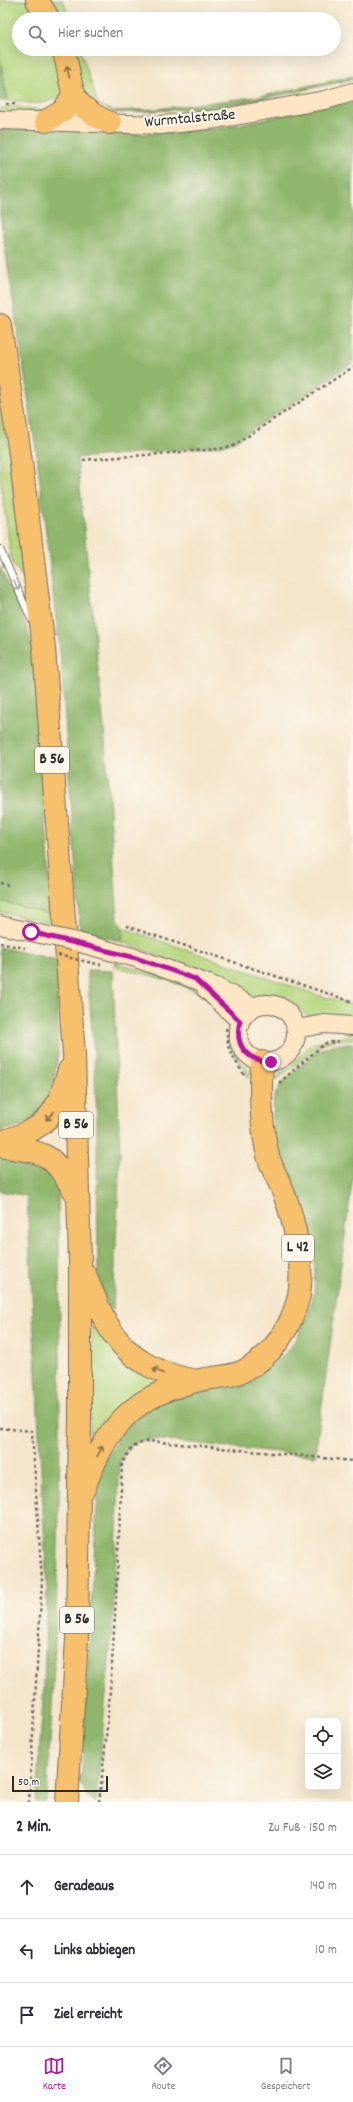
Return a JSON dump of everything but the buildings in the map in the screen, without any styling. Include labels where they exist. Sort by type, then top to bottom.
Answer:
[{"type":"highway","points":[[37,0],[45,12]]},
{"type":"highway","points":[[65,56],[73,95],[84,109],[110,123]]},
{"type":"highway","points":[[46,122],[63,111],[73,95]]},
{"type":"highway","name":"B 56","points":[[0,325],[20,454],[44,648],[74,1054],[80,1262],[79,1500],[77,1639],[67,1802]]},
{"type":"highway","name":"B 56","points":[[0,1142],[25,1135],[39,1127],[54,1112],[61,1098],[74,1054]]},
{"type":"highway","name":"L 42","points":[[196,1381],[240,1372],[260,1361],[276,1345],[289,1325],[299,1295],[299,1253],[285,1195],[267,1153],[260,1092],[262,1062]]},
{"type":"highway","name":"B 56","points":[[0,1146],[44,1154],[56,1162],[78,1197]]},
{"type":"highway","points":[[80,1262],[102,1317],[112,1334],[123,1347],[140,1361],[162,1372],[196,1381]]},
{"type":"highway","points":[[79,1500],[102,1446],[121,1420],[144,1402],[196,1381]]},
{"type":"main road","name":"Wurmtalstraße","points":[[0,120],[161,125],[217,119],[325,100],[353,92]]},
{"type":"main road","points":[[0,925],[31,940],[100,957],[136,958],[216,987],[254,1007]]},
{"type":"main road","points":[[195,979],[240,1021]]},
{"type":"main road","points":[[267,1004],[280,1007],[288,1013],[296,1029],[293,1046],[288,1054],[271,1062],[262,1062],[251,1057],[243,1048],[238,1036],[240,1021],[246,1013],[254,1007],[267,1004]]},
{"type":"main road","points":[[296,1029],[324,1024],[353,1026]]},
{"type":"lane","points":[[0,549],[44,648]]},
{"type":"path","points":[[0,106],[9,103],[25,105]]},
{"type":"path","points":[[83,460],[219,449],[233,446],[353,367]]},
{"type":"path","points":[[0,883],[8,885]]},
{"type":"path","points":[[126,926],[353,1002]]},
{"type":"path","points":[[0,944],[31,940]]},
{"type":"path","points":[[54,954],[100,957]]},
{"type":"path","points":[[0,1428],[32,1430],[42,1581],[29,1802]]},
{"type":"path","points":[[99,1802],[107,1738],[115,1629],[122,1464],[128,1451],[136,1444],[149,1441],[353,1461]]},
{"type":"green space","points":[[0,0],[29,0],[36,12],[12,12],[12,56],[56,56],[64,93],[57,98],[44,103],[8,100],[0,60]]},
{"type":"green space","points":[[45,0],[63,0],[67,12],[53,12]]},
{"type":"green space","points":[[70,56],[82,56],[98,104],[86,93],[79,93]]},
{"type":"green space","points":[[0,60],[8,100],[0,101]]},
{"type":"green space","points":[[353,76],[353,79],[254,101],[203,108],[116,113],[98,104],[113,111],[157,109],[263,96]]},
{"type":"green space","points":[[353,100],[353,363],[235,441],[221,446],[77,458],[104,729],[118,921],[123,928],[122,942],[80,930],[61,661],[37,456],[0,215],[0,128],[143,134],[221,128]]},
{"type":"green space","points":[[13,106],[55,112],[0,114],[0,109]]},
{"type":"green space","points":[[0,382],[24,579],[12,563],[0,477]]},
{"type":"green space","points":[[0,567],[21,612],[32,644],[53,915],[0,901]]},
{"type":"green space","points":[[0,901],[53,915],[55,923],[0,912]]},
{"type":"green space","points":[[123,928],[317,995],[353,1005],[353,1023],[345,1019],[309,1017],[286,997],[263,994],[247,997],[198,971],[122,942]]},
{"type":"green space","points":[[0,947],[57,960],[58,1055],[51,1096],[33,1122],[0,1131]]},
{"type":"green space","points":[[115,962],[169,978],[203,992],[231,1022],[233,1047],[237,1056],[248,1069],[250,1076],[248,1077],[232,1051],[224,1017],[211,1002],[186,987],[173,982],[116,967]]},
{"type":"green space","points":[[87,970],[113,971],[120,1154],[113,1311],[108,1306],[98,1279],[97,1120],[94,1055]]},
{"type":"green space","points":[[353,1035],[353,1039],[336,1040],[323,1043],[275,1081],[281,1073],[312,1044]]},
{"type":"green space","points":[[335,1044],[353,1044],[353,1176],[315,1456],[153,1439],[141,1441],[133,1445],[123,1456],[120,1462],[113,1617],[96,1802],[91,1800],[81,1785],[99,1472],[122,1431],[158,1402],[231,1386],[249,1379],[284,1355],[297,1338],[308,1315],[314,1293],[315,1269],[312,1248],[272,1136],[274,1097],[281,1084],[318,1050]]},
{"type":"green space","points":[[0,1154],[44,1163],[58,1187],[60,1341],[59,1494],[55,1648],[46,1802],[36,1802],[44,1685],[47,1589],[27,1196],[0,1191]]},
{"type":"green space","points":[[93,1309],[177,1383],[89,1460]]},
{"type":"route","points":[[31,932],[73,941],[136,958],[195,979],[240,1021],[238,1036],[246,1053],[256,1060],[271,1062]]}]
